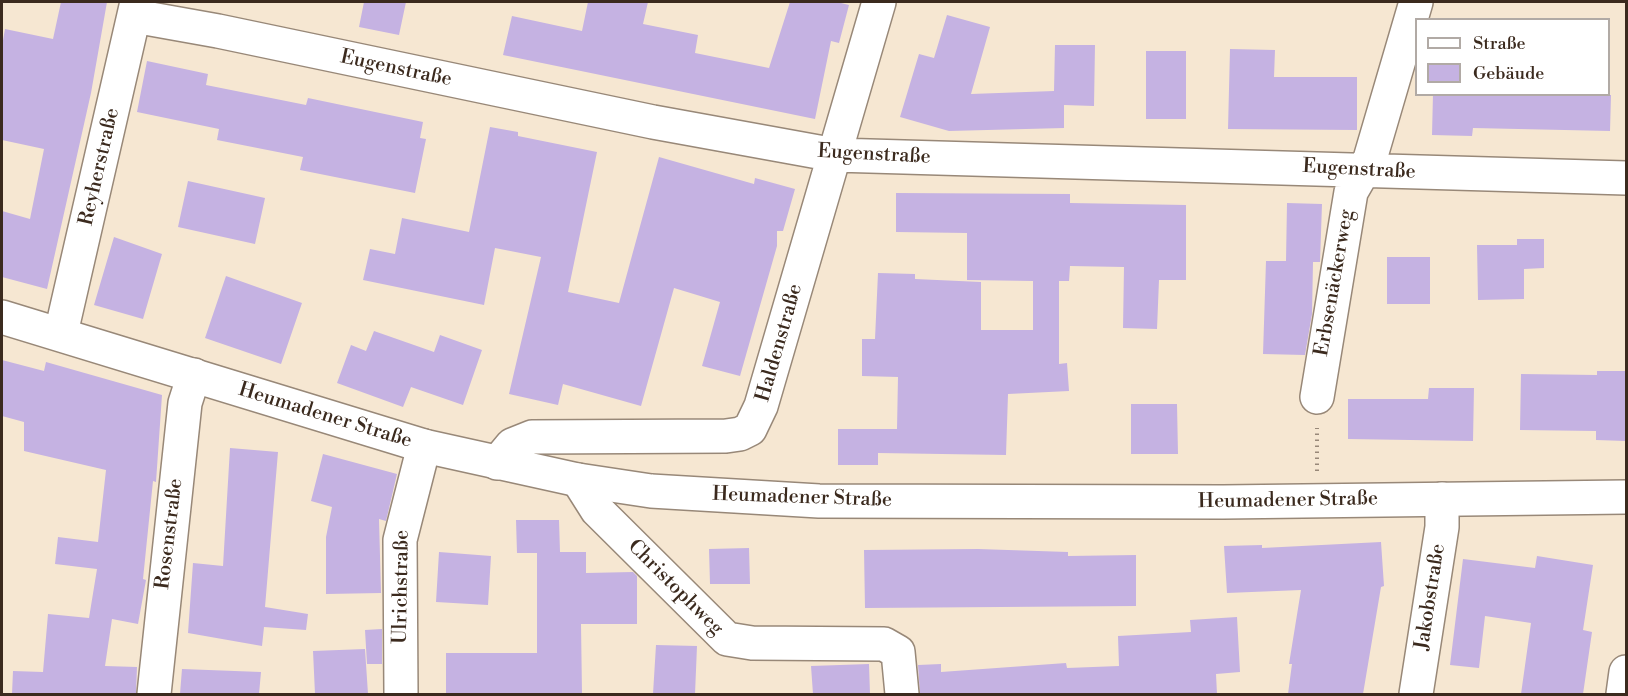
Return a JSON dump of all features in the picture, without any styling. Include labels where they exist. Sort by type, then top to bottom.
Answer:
[{"type":"street","name":"Haldenstraße","points":[[497,463],[512,445],[532,437],[726,436],[740,434],[750,429],[761,406],[879,2]]},
{"type":"street","name":"Erbsenäckerweg","points":[[1317,397],[1351,192],[1370,159],[1416,2]]},
{"type":"street","name":"Eugenstraße","points":[[135,9],[653,122],[835,155],[1626,178]]},
{"type":"street","name":"Reyherstraße","points":[[61,333],[135,9]]},
{"type":"street","name":"Heumadener Straße","points":[[2,317],[61,333],[424,446],[578,480],[651,492],[755,499],[1317,501],[1626,497]]},
{"type":"street","name":"Rosenstraße","points":[[154,694],[185,403],[194,375]]},
{"type":"street","name":"Ulrichstraße","points":[[401,694],[400,540],[424,446]]},
{"type":"street","name":"Christophweg","points":[[578,480],[597,510],[727,639],[752,643],[884,644],[898,652],[902,694]]},
{"type":"street","name":"Jakobstraße","points":[[1416,694],[1442,527],[1442,499]]},
{"type":"street","points":[[1623,694],[1626,672]]},
{"type":"path","points":[[1317,397],[1317,501]]},
{"type":"building","points":[[61,2],[107,2],[91,93],[47,289],[2,277],[2,211],[30,219],[44,149],[2,140],[2,46],[5,29],[53,39]]},
{"type":"building","points":[[364,2],[406,2],[399,35],[359,27]]},
{"type":"building","points":[[588,2],[648,2],[643,24],[698,35],[695,53],[769,68],[790,2],[837,2],[849,5],[839,43],[831,41],[815,119],[503,55],[512,16],[582,31]]},
{"type":"building","points":[[947,15],[990,27],[971,94],[1054,91],[1055,45],[1095,45],[1094,106],[1064,105],[1064,128],[949,131],[900,117],[919,54],[934,58]]},
{"type":"building","points":[[1230,49],[1275,50],[1274,77],[1357,77],[1357,130],[1228,129]]},
{"type":"building","points":[[1146,51],[1186,51],[1186,119],[1146,119]]},
{"type":"building","points":[[147,61],[208,74],[206,85],[306,105],[308,98],[423,122],[420,138],[426,139],[415,193],[300,170],[303,157],[217,140],[219,129],[137,112]]},
{"type":"building","points":[[1611,95],[1610,131],[1473,128],[1472,136],[1432,135],[1433,96]]},
{"type":"building","points":[[490,127],[518,132],[518,136],[597,152],[568,292],[619,303],[659,157],[754,184],[755,178],[795,189],[783,231],[777,231],[777,246],[740,376],[702,366],[720,302],[674,288],[641,406],[563,384],[558,405],[509,394],[541,257],[495,248],[484,305],[363,280],[370,249],[395,254],[402,218],[469,232]]},
{"type":"building","points":[[188,181],[265,198],[255,244],[178,227]]},
{"type":"building","points":[[896,193],[1070,194],[1070,203],[1186,205],[1186,280],[1159,280],[1157,329],[1123,328],[1124,267],[1070,266],[1069,281],[1059,281],[1059,364],[1067,363],[1069,391],[1008,394],[1006,455],[878,453],[878,465],[838,465],[838,429],[897,429],[898,377],[862,376],[862,339],[875,339],[878,273],[915,274],[915,279],[981,282],[981,330],[1033,330],[1033,281],[967,280],[967,233],[896,232]]},
{"type":"building","points":[[1287,203],[1322,204],[1320,262],[1313,262],[1312,314],[1305,355],[1263,354],[1266,261],[1286,261]]},
{"type":"building","points":[[114,237],[162,254],[143,319],[94,305]]},
{"type":"building","points":[[1517,239],[1544,239],[1544,268],[1524,269],[1524,299],[1478,300],[1477,245],[1517,245]]},
{"type":"building","points":[[1387,257],[1430,257],[1430,304],[1387,304]]},
{"type":"building","points":[[226,276],[302,303],[281,364],[205,338]]},
{"type":"building","points":[[374,331],[434,352],[440,335],[482,350],[463,405],[411,387],[403,407],[337,383],[351,345],[366,351]]},
{"type":"building","points":[[2,360],[44,371],[46,362],[162,395],[156,482],[153,481],[143,579],[146,580],[138,624],[112,619],[105,666],[137,667],[136,694],[12,694],[13,671],[43,672],[48,614],[89,618],[97,569],[55,564],[58,537],[98,542],[106,470],[24,451],[24,422],[2,416]]},
{"type":"building","points":[[1597,371],[1626,371],[1626,441],[1596,440],[1596,431],[1520,430],[1521,374],[1597,375]]},
{"type":"building","points":[[1429,388],[1474,388],[1473,441],[1348,439],[1348,399],[1428,399]]},
{"type":"building","points":[[1131,404],[1177,404],[1178,454],[1131,454]]},
{"type":"building","points":[[230,448],[278,452],[265,607],[308,614],[306,630],[264,627],[262,646],[188,633],[193,563],[223,566]]},
{"type":"building","points":[[323,454],[397,474],[386,521],[379,519],[381,593],[326,594],[326,537],[332,507],[311,501]]},
{"type":"building","points":[[516,520],[559,520],[560,552],[586,552],[586,573],[633,572],[637,576],[637,624],[581,624],[582,694],[446,694],[446,653],[537,653],[537,553],[517,553]]},
{"type":"building","points":[[1381,542],[1384,586],[1381,587],[1363,694],[1288,694],[1292,664],[1289,664],[1301,590],[1227,593],[1224,546],[1262,545],[1262,548]]},
{"type":"building","points":[[749,548],[750,584],[710,584],[709,549]]},
{"type":"building","points":[[978,549],[1068,552],[1068,556],[1136,555],[1136,606],[865,608],[864,550]]},
{"type":"building","points":[[439,552],[491,556],[488,605],[436,602]]},
{"type":"building","points":[[1537,556],[1593,565],[1583,630],[1592,632],[1583,694],[1521,694],[1531,623],[1485,616],[1479,668],[1450,665],[1463,559],[1535,568]]},
{"type":"building","points":[[1237,617],[1240,672],[1216,674],[1217,694],[920,694],[918,665],[941,664],[941,672],[1066,663],[1067,668],[1119,666],[1118,636],[1191,632],[1190,620]]},
{"type":"building","points":[[382,629],[382,664],[367,664],[365,630]]},
{"type":"building","points":[[656,645],[697,646],[695,694],[653,694]]},
{"type":"building","points":[[365,649],[368,694],[315,694],[313,651]]},
{"type":"building","points":[[869,664],[870,694],[813,694],[811,666]]},
{"type":"building","points":[[182,669],[261,672],[259,694],[180,694]]}]
